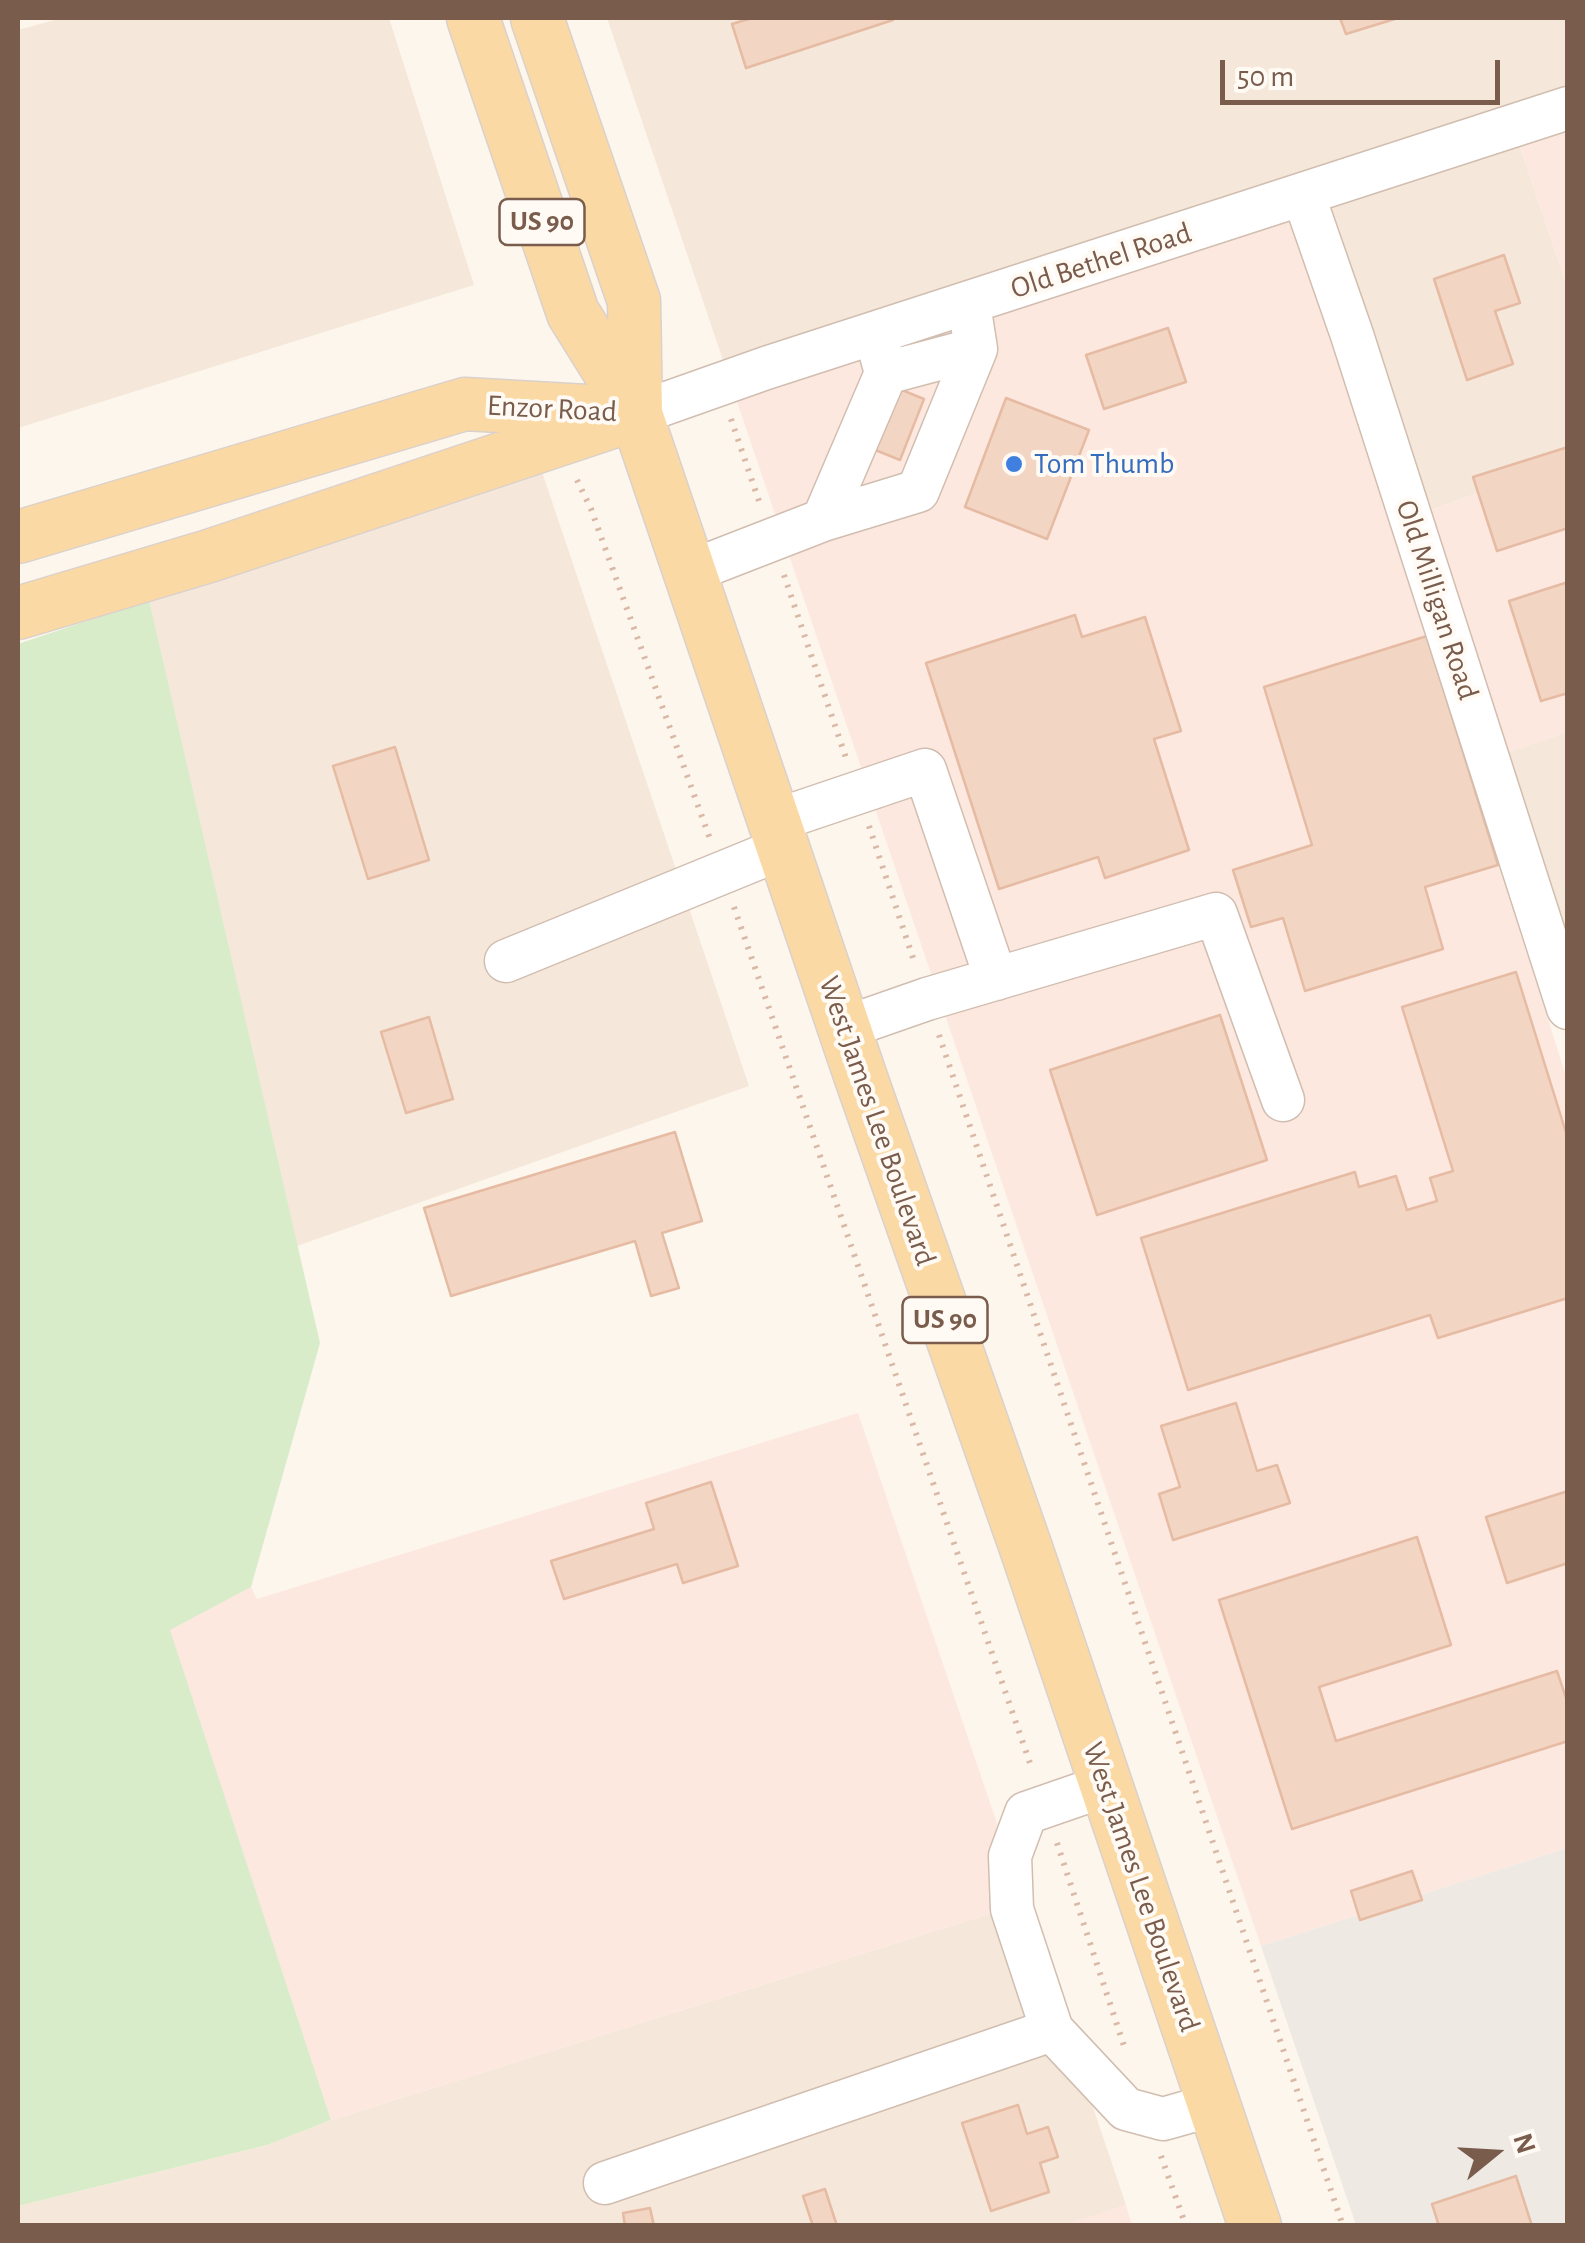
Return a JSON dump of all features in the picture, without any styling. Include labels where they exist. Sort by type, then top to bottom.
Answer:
[{"type":"main road","name":"West James Lee Boulevard","points":[[474,18],[573,313],[636,414],[1255,2226]]},
{"type":"main road","name":"West James Lee Boulevard","points":[[537,18],[634,301],[636,414]]},
{"type":"main road","name":"Enzor Road","points":[[18,537],[465,404],[636,414]]},
{"type":"main road","name":"Enzor Road","points":[[18,613],[209,556],[636,414]]},
{"type":"street","name":"Old Bethel Road","points":[[636,414],[719,385],[880,353],[969,304],[1568,108]]},
{"type":"street","name":"Old Milligan Road","points":[[1303,194],[1568,1008]]},
{"type":"street","points":[[689,572],[823,520],[918,490],[976,349],[969,304]]},
{"type":"street","points":[[823,520],[880,353],[976,349]]},
{"type":"street","points":[[506,960],[722,873],[778,834],[858,793],[924,770],[996,979]]},
{"type":"street","points":[[844,1028],[927,999],[1216,914],[1283,1100]]},
{"type":"street","points":[[1107,1785],[1026,1813],[1010,1856],[1012,1910],[1052,2030],[1126,2109],[1163,2119],[1216,2104]]},
{"type":"street","points":[[606,2182],[1052,2030]]},
{"type":"path","points":[[719,385],[1344,2226]]},
{"type":"path","points":[[557,440],[592,508],[722,873],[1186,2226]]},
{"type":"shaded area","points":[[62,18],[389,18],[474,285],[18,428],[18,30]]},
{"type":"shaded area","points":[[607,18],[1567,18],[1567,88],[724,363]]},
{"type":"shaded area","points":[[1567,128],[1567,286],[1519,144]]},
{"type":"shaded area","points":[[1519,144],[1567,286],[1567,461],[1431,510],[1330,205]]},
{"type":"shaded area","points":[[1289,219],[1567,1079],[1567,1848],[1261,1946],[736,399]]},
{"type":"shaded area","points":[[1567,461],[1567,732],[1508,752],[1431,510]]},
{"type":"shaded area","points":[[540,466],[749,1086],[297,1246],[149,601]]},
{"type":"shaded area","points":[[1567,732],[1567,937],[1508,752]]},
{"type":"shaded area","points":[[858,1413],[1024,1903],[331,2120],[169,1629],[251,1587],[257,1599]]},
{"type":"shaded area","points":[[1567,1848],[1567,2225],[1356,2225],[1261,1946]]},
{"type":"shaded area","points":[[1024,1903],[1126,2205],[1063,2226],[18,2226],[18,2206],[267,2145],[331,2120]]},
{"type":"shaded area","points":[[1126,2205],[1132,2225],[1063,2225]]},
{"type":"green space","points":[[149,600],[320,1343],[251,1587],[170,1630],[331,2120],[267,2145],[18,2206],[18,644]]},
{"type":"building","points":[[752,18],[893,20],[746,68],[732,24]]},
{"type":"building","points":[[1340,18],[1398,18],[1346,34]]},
{"type":"building","points":[[1504,255],[1520,303],[1495,311],[1513,364],[1467,380],[1434,279]]},
{"type":"building","points":[[1168,328],[1186,382],[1104,409],[1086,355]]},
{"type":"building","points":[[887,384],[924,399],[900,460],[863,445]]},
{"type":"building","points":[[1006,398],[1089,430],[1047,539],[965,507]]},
{"type":"building","points":[[1568,447],[1568,528],[1497,551],[1473,477]]},
{"type":"building","points":[[1568,582],[1568,693],[1541,701],[1509,601]]},
{"type":"building","points":[[1075,615],[1082,637],[1145,617],[1181,731],[1154,739],[1189,850],[1105,878],[1098,857],[999,889],[926,663]]},
{"type":"building","points":[[1427,636],[1498,865],[1425,887],[1443,949],[1305,991],[1283,918],[1251,927],[1233,870],[1312,845],[1264,687]]},
{"type":"building","points":[[395,747],[429,860],[368,879],[333,766]]},
{"type":"building","points":[[1516,972],[1568,1139],[1568,1298],[1438,1338],[1430,1315],[1188,1390],[1141,1238],[1355,1172],[1359,1187],[1396,1176],[1407,1210],[1437,1201],[1430,1178],[1453,1171],[1402,1007]]},
{"type":"building","points":[[1220,1015],[1267,1160],[1097,1215],[1050,1070]]},
{"type":"building","points":[[429,1017],[453,1099],[406,1113],[381,1032]]},
{"type":"building","points":[[675,1132],[702,1221],[662,1233],[679,1288],[651,1296],[635,1241],[451,1296],[424,1208]]},
{"type":"building","points":[[1236,1403],[1257,1471],[1277,1465],[1290,1503],[1173,1540],[1159,1494],[1180,1487],[1161,1426]]},
{"type":"building","points":[[711,1482],[738,1566],[683,1583],[677,1564],[564,1599],[551,1561],[654,1529],[646,1503]]},
{"type":"building","points":[[1568,1491],[1568,1563],[1507,1583],[1486,1517]]},
{"type":"building","points":[[1417,1537],[1451,1645],[1319,1687],[1336,1741],[1557,1671],[1568,1704],[1568,1741],[1292,1829],[1219,1600]]},
{"type":"building","points":[[1412,1871],[1422,1900],[1360,1920],[1351,1891]]},
{"type":"building","points":[[1018,2105],[1027,2134],[1048,2127],[1058,2157],[1040,2163],[1049,2192],[991,2211],[962,2123]]},
{"type":"building","points":[[1516,2176],[1532,2226],[1439,2226],[1432,2204]]},
{"type":"building","points":[[825,2189],[837,2226],[813,2226],[803,2196]]},
{"type":"building","points":[[650,2208],[654,2226],[625,2226],[623,2213]]},
{"type":"place","name":"Tom Thumb","points":[[1014,464]]}]
